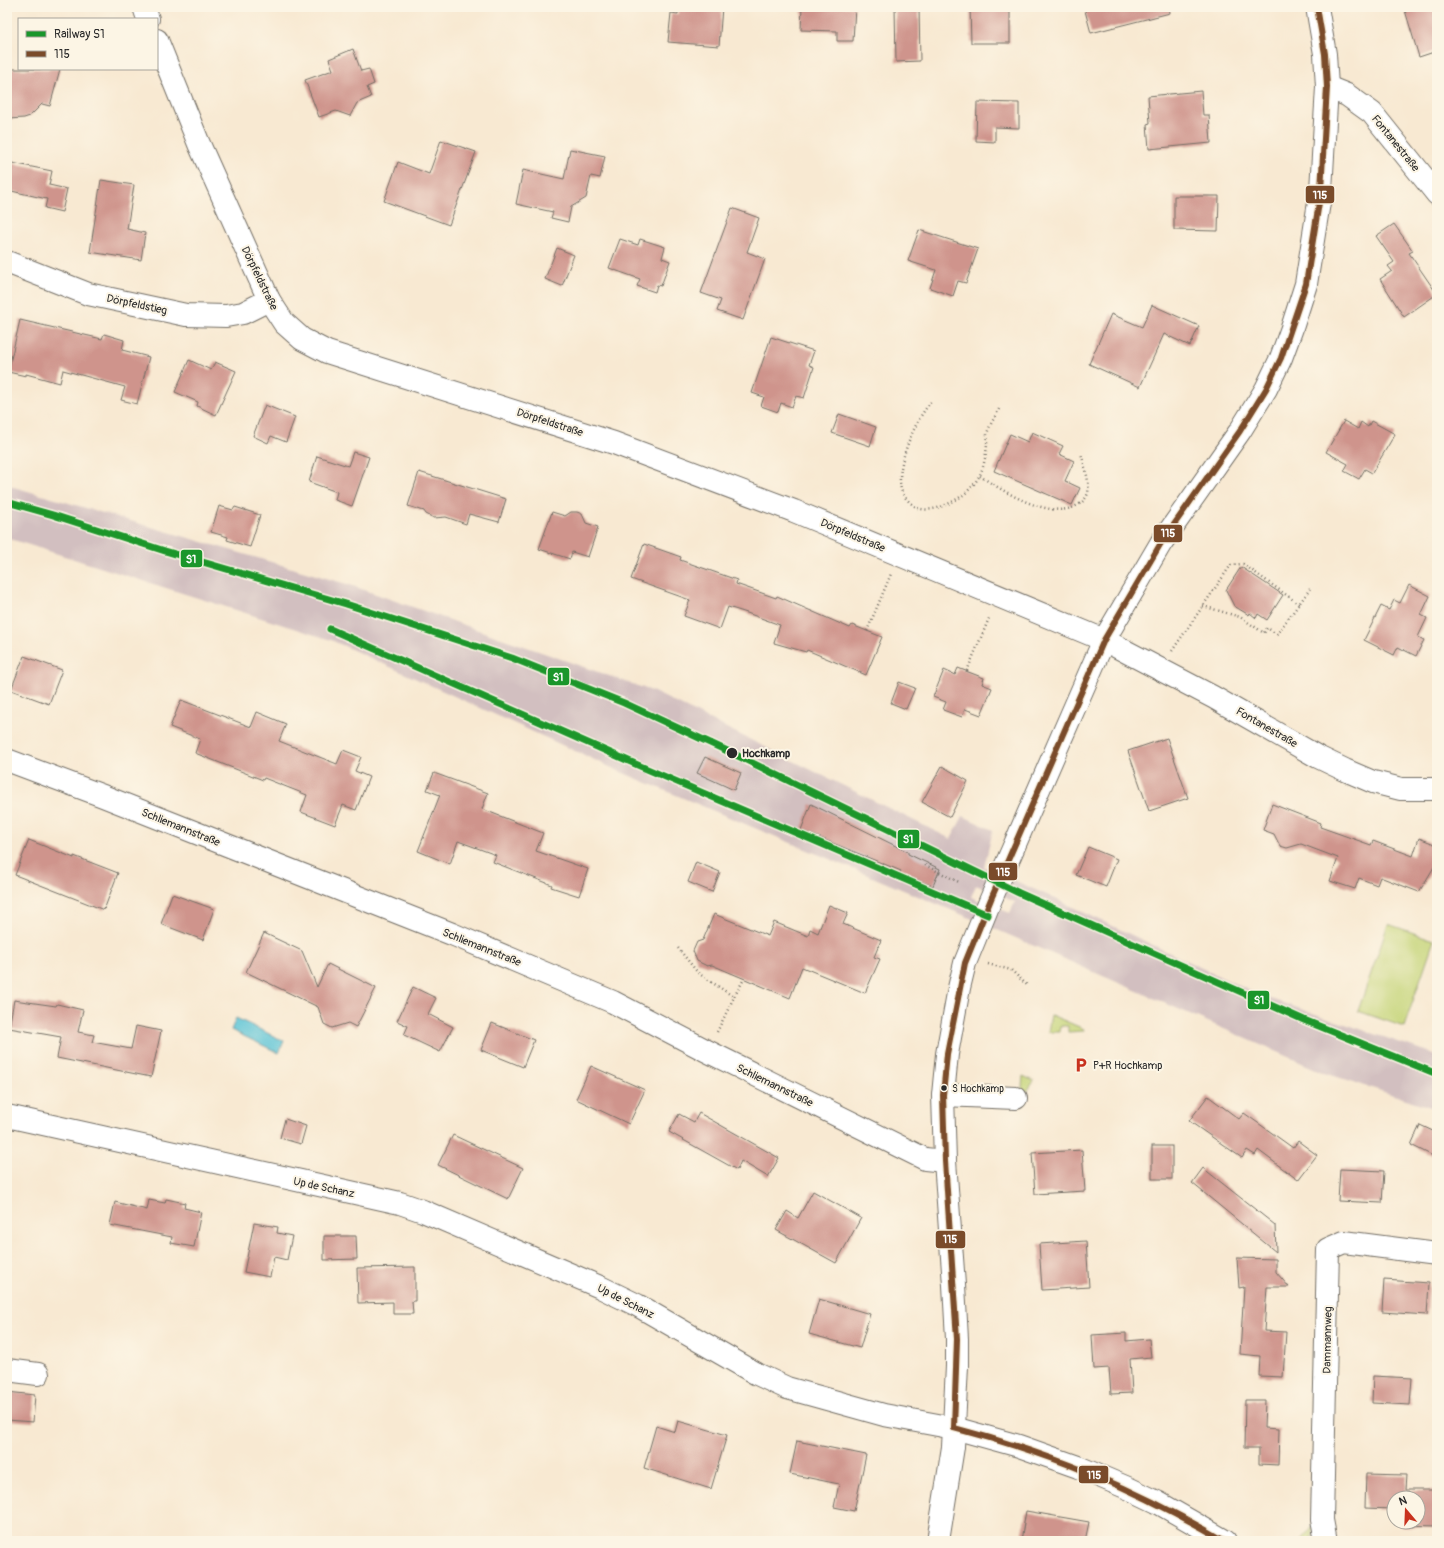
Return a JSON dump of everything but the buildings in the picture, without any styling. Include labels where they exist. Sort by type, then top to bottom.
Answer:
[{"type":"street","points":[[144,7],[148,18]]},
{"type":"street","points":[[938,1541],[953,1447],[957,1340],[945,1160],[943,1095],[952,1023],[965,963],[1009,857],[1104,640],[1160,543],[1243,425],[1266,389],[1281,358],[1306,284],[1321,190],[1327,87],[1325,54],[1317,7]]},
{"type":"street","name":"Dörpfeldstraße","points":[[158,42],[199,144],[269,300],[284,323],[302,339],[327,352],[495,404],[632,449],[794,511],[1104,640]]},
{"type":"street","name":"Fontanestraße","points":[[1327,87],[1347,95],[1372,113],[1437,194]]},
{"type":"street","name":"Dörpfeldstieg","points":[[7,262],[88,294],[186,314],[226,316],[243,312],[269,300]]},
{"type":"street","name":"Fontanestraße","points":[[1104,640],[1213,697],[1318,757],[1345,770],[1373,782],[1401,789],[1437,790]]},
{"type":"street","name":"Schliemannstraße","points":[[7,760],[103,796],[452,934],[606,999],[925,1159],[945,1160]]},
{"type":"street","points":[[943,1095],[1016,1098]]},
{"type":"street","name":"Up de Schanz","points":[[7,1116],[400,1203],[423,1211],[606,1290],[637,1305],[757,1374],[787,1388],[884,1415],[954,1428],[1019,1446],[1085,1470],[1157,1502],[1225,1541]]},
{"type":"street","name":"Dammannweg","points":[[1326,1541],[1322,1520],[1328,1249],[1344,1242],[1437,1254]]},
{"type":"street","points":[[7,1370],[38,1374]]},
{"type":"path","points":[[931,402],[924,409],[906,447],[902,464],[902,491],[907,500],[915,507],[924,510],[936,508],[963,496],[973,487],[980,476],[988,444],[987,434],[999,409]]},
{"type":"path","points":[[980,476],[999,489],[1044,508],[1059,510],[1071,509],[1086,499],[1088,492],[1088,484],[1081,453]]},
{"type":"path","points":[[1168,657],[1231,566],[1243,564],[1299,604]]},
{"type":"path","points":[[867,631],[892,571]]},
{"type":"path","points":[[1203,606],[1240,617],[1264,633],[1267,628],[1277,634],[1310,590]]},
{"type":"path","points":[[967,671],[992,612]]},
{"type":"path","points":[[925,866],[959,882]]},
{"type":"path","points":[[678,948],[698,973],[734,997]]},
{"type":"path","points":[[991,964],[1010,970],[1028,986]]},
{"type":"path","points":[[713,1039],[744,979]]},
{"type":"shaded area","points":[[7,485],[350,585],[652,691],[951,839],[963,816],[993,830],[984,867],[1259,995],[1437,1055],[1437,1109],[1325,1073],[963,915],[621,772],[331,640],[7,538]],"holes":[[[976,885],[1015,902],[1010,913],[971,897]]]},
{"type":"green space","points":[[1388,924],[1434,940],[1404,1027],[1358,1011]]},
{"type":"green space","points":[[1051,1015],[1084,1029],[1083,1031],[1068,1032],[1068,1026],[1061,1026],[1060,1032],[1048,1032]]},
{"type":"green space","points":[[1023,1076],[1034,1081],[1026,1093],[1022,1088]]},
{"type":"green space","points":[[1312,1525],[1312,1541],[1301,1541]]},
{"type":"water","points":[[236,1018],[284,1041],[279,1053],[231,1030]]},
{"type":"rail line","name":"S1","points":[[7,502],[53,515],[165,551],[346,604],[512,658],[624,703],[736,755],[1019,893],[1304,1020],[1437,1074]]},
{"type":"rail line","name":"S1","points":[[330,629],[640,766],[988,915]]},
{"type":"transit line","name":"115","points":[[954,1428],[957,1339],[945,1161],[943,1095],[947,1054],[965,963],[991,899],[1104,640],[1161,543],[1240,431],[1266,389],[1281,358],[1306,284],[1321,190],[1327,87],[1325,54],[1317,7]]},
{"type":"transit line","name":"115","points":[[954,1428],[1026,1449],[1094,1475],[1159,1505],[1225,1541]]},
{"type":"place","name":"Hochkamp","points":[[732,753]]},
{"type":"place","name":"P+R Hochkamp","points":[[1081,1065]]},
{"type":"place","name":"S Hochkamp","points":[[944,1088]]}]
